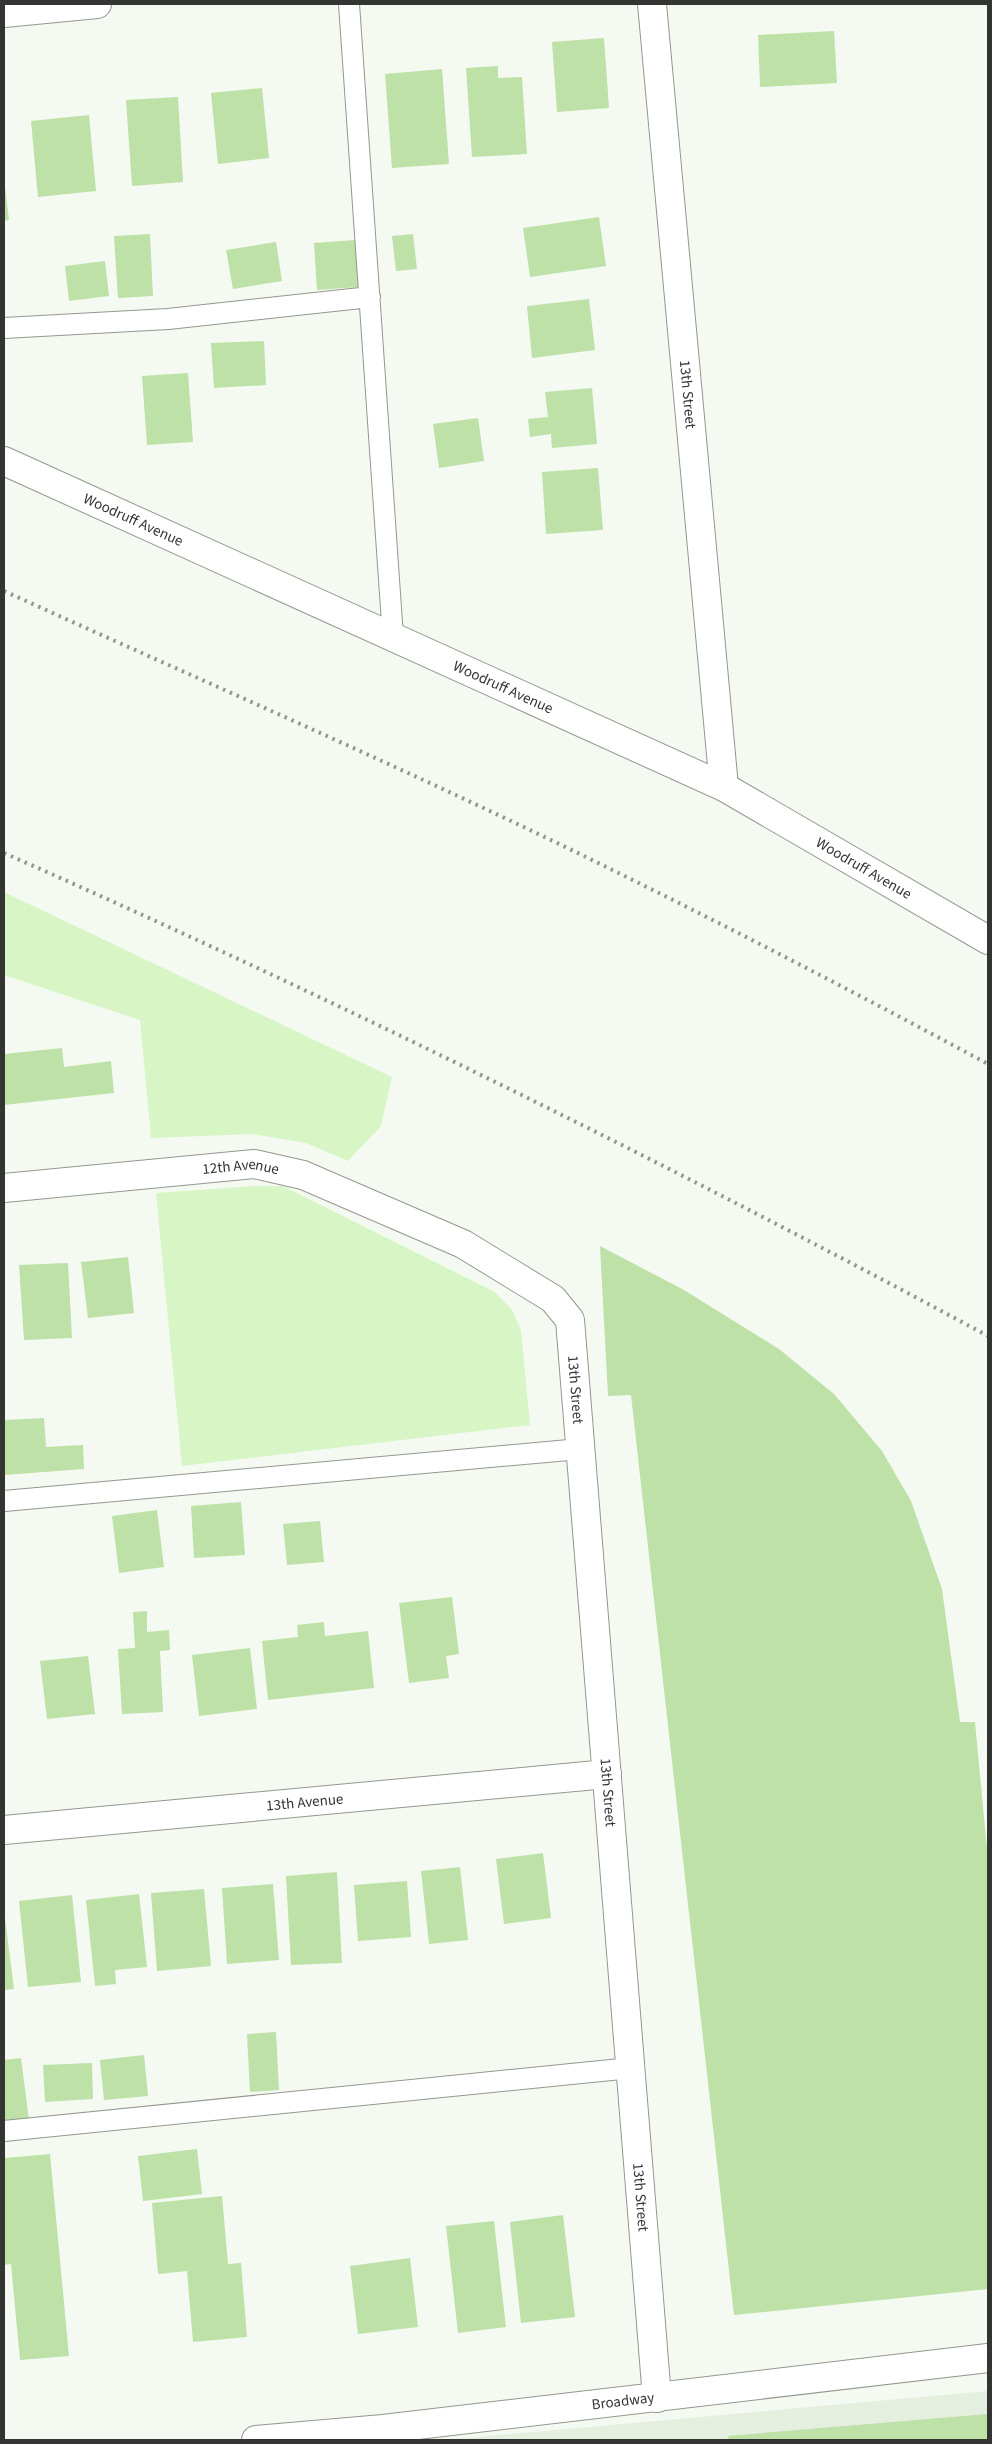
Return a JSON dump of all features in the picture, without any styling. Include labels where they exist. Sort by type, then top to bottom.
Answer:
[{"type":"street","points":[[4,12],[97,4]]},
{"type":"street","name":"13th Street","points":[[652,4],[724,787]]},
{"type":"street","name":"Woodruff Avenue","points":[[4,460],[724,787],[988,940]]},
{"type":"street","name":"12th Avenue","points":[[4,1188],[254,1164],[303,1175],[463,1244]]},
{"type":"street","name":"13th Street","points":[[463,1244],[553,1299],[570,1320],[657,2398]]},
{"type":"street","name":"13th Avenue","points":[[4,1830],[607,1774]]},
{"type":"street","name":"Broadway","points":[[256,2440],[384,2435],[657,2398],[988,2358]]},
{"type":"lane","points":[[349,4],[393,637]]},
{"type":"lane","points":[[4,328],[168,319],[370,297]]},
{"type":"lane","points":[[4,1502],[580,1449]]},
{"type":"lane","points":[[4,2131],[631,2068]]},
{"type":"shaded area","points":[[988,2391],[988,2440],[444,2440]]},
{"type":"green space","points":[[4,892],[392,1077],[381,1126],[348,1161],[306,1143],[252,1134],[151,1138],[140,1020],[4,975]]},
{"type":"green space","points":[[254,1186],[283,1186],[495,1292],[512,1310],[521,1330],[530,1425],[182,1466],[156,1193]]},
{"type":"building","points":[[834,31],[837,83],[760,87],[758,35]]},
{"type":"building","points":[[604,38],[609,108],[557,112],[552,42]]},
{"type":"building","points":[[498,66],[498,78],[522,77],[527,154],[472,157],[466,68]]},
{"type":"building","points":[[442,69],[449,164],[392,168],[385,74]]},
{"type":"building","points":[[262,88],[269,158],[218,164],[211,93]]},
{"type":"building","points":[[178,97],[183,182],[132,186],[126,100]]},
{"type":"building","points":[[89,115],[96,191],[38,197],[31,121]]},
{"type":"building","points":[[4,188],[9,220],[4,221]]},
{"type":"building","points":[[599,217],[606,266],[530,277],[523,228]]},
{"type":"building","points":[[150,234],[153,296],[118,298],[114,236]]},
{"type":"building","points":[[413,234],[417,269],[396,271],[392,236]]},
{"type":"building","points":[[355,240],[359,287],[317,290],[314,243]]},
{"type":"building","points":[[276,242],[282,281],[233,289],[226,250]]},
{"type":"building","points":[[105,261],[109,296],[69,301],[65,266]]},
{"type":"building","points":[[589,299],[595,350],[532,358],[527,306]]},
{"type":"building","points":[[264,341],[266,385],[214,388],[211,343]]},
{"type":"building","points":[[188,373],[193,442],[147,445],[142,376]]},
{"type":"building","points":[[592,388],[597,444],[552,448],[551,434],[530,437],[528,419],[548,417],[545,392]]},
{"type":"building","points":[[478,418],[484,461],[439,468],[433,424]]},
{"type":"building","points":[[598,468],[603,530],[546,534],[542,472]]},
{"type":"building","points":[[62,1048],[64,1067],[111,1061],[114,1093],[4,1105],[4,1054]]},
{"type":"building","points":[[600,1246],[684,1290],[779,1349],[834,1394],[882,1451],[911,1501],[942,1589],[960,1722],[975,1722],[988,1860],[988,2289],[734,2315],[631,1395],[608,1396]]},
{"type":"building","points":[[128,1257],[134,1313],[88,1318],[81,1262]]},
{"type":"building","points":[[68,1263],[72,1338],[24,1340],[19,1265]]},
{"type":"building","points":[[44,1418],[46,1447],[83,1445],[84,1469],[4,1475],[4,1420]]},
{"type":"building","points":[[241,1502],[245,1555],[194,1558],[191,1506]]},
{"type":"building","points":[[157,1510],[164,1567],[119,1573],[112,1516]]},
{"type":"building","points":[[320,1521],[324,1562],[287,1565],[283,1524]]},
{"type":"building","points":[[452,1597],[459,1654],[446,1656],[449,1678],[409,1683],[399,1603]]},
{"type":"building","points":[[147,1611],[147,1632],[169,1630],[170,1650],[160,1651],[163,1712],[122,1714],[118,1649],[135,1648],[133,1612]]},
{"type":"building","points":[[324,1622],[325,1636],[368,1631],[374,1688],[268,1700],[262,1641],[298,1637],[297,1625]]},
{"type":"building","points":[[250,1648],[257,1709],[199,1716],[192,1655]]},
{"type":"building","points":[[88,1656],[95,1714],[47,1719],[40,1661]]},
{"type":"building","points":[[543,1853],[551,1918],[504,1924],[496,1859]]},
{"type":"building","points":[[460,1867],[468,1940],[429,1944],[421,1871]]},
{"type":"building","points":[[337,1872],[342,1963],[291,1965],[286,1876]]},
{"type":"building","points":[[407,1881],[411,1937],[358,1941],[354,1885]]},
{"type":"building","points":[[273,1884],[279,1960],[227,1964],[222,1888]]},
{"type":"building","points":[[204,1889],[211,1966],[157,1971],[151,1893]]},
{"type":"building","points":[[139,1894],[147,1967],[115,1970],[116,1984],[95,1986],[86,1900]]},
{"type":"building","points":[[72,1895],[81,1982],[28,1987],[19,1901]]},
{"type":"building","points":[[4,1910],[14,1989],[4,1990]]},
{"type":"building","points":[[276,2032],[279,2090],[250,2092],[247,2034]]},
{"type":"building","points":[[144,2055],[148,2096],[104,2100],[100,2060]]},
{"type":"building","points":[[21,2058],[29,2120],[4,2123],[4,2060]]},
{"type":"building","points":[[92,2063],[93,2099],[45,2102],[43,2065]]},
{"type":"building","points":[[197,2149],[202,2194],[143,2201],[138,2156]]},
{"type":"building","points":[[50,2154],[69,2356],[20,2360],[11,2264],[4,2265],[4,2158]]},
{"type":"building","points":[[222,2196],[228,2264],[241,2263],[247,2337],[193,2342],[187,2271],[158,2274],[152,2203]]},
{"type":"building","points":[[563,2215],[575,2317],[521,2323],[510,2222]]},
{"type":"building","points":[[494,2221],[506,2327],[458,2333],[446,2226]]},
{"type":"building","points":[[410,2258],[418,2327],[358,2334],[350,2266]]},
{"type":"building","points":[[988,2414],[988,2440],[729,2440],[728,2436]]},
{"type":"railway","points":[[4,591],[348,746],[553,841],[772,950],[988,1064]]},
{"type":"railway","points":[[4,853],[254,966],[501,1085],[746,1208],[988,1336]]}]
